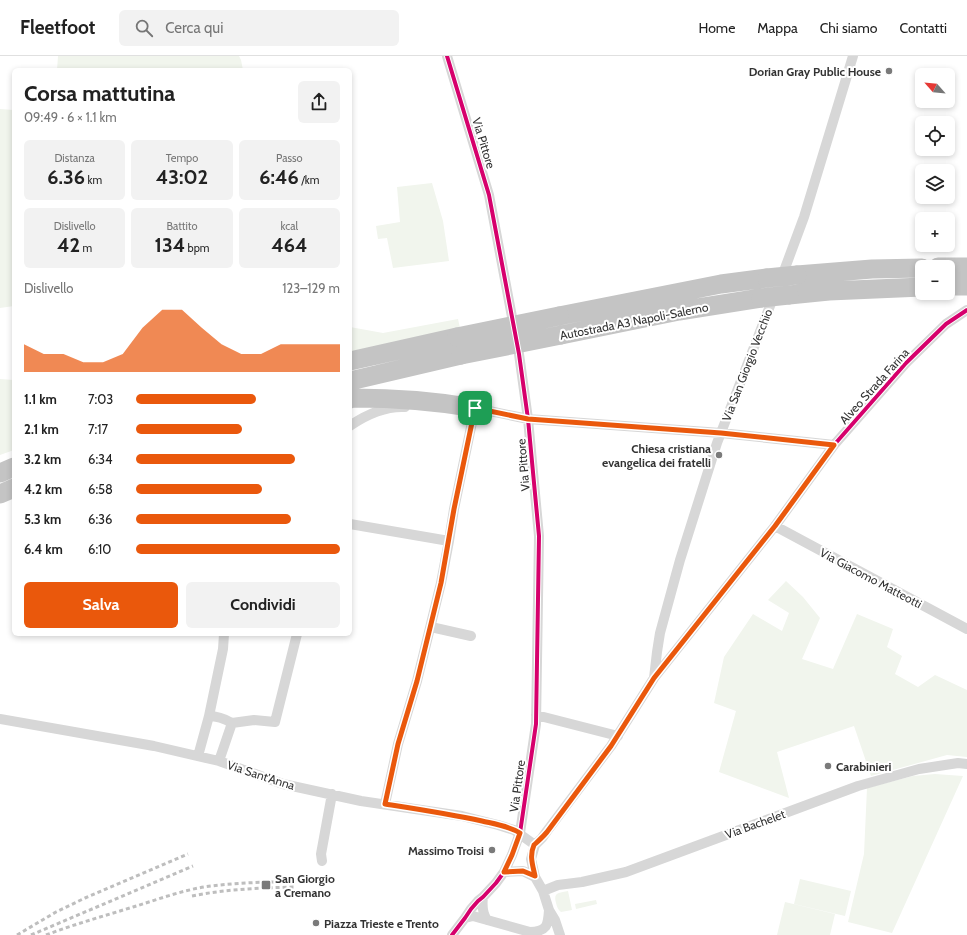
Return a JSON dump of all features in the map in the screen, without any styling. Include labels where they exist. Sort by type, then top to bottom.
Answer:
[{"type":"highway","points":[[955,267],[967,267]]},
{"type":"highway","name":"Autostrada A3 Napoli-Salerno","points":[[352,361],[457,337],[721,284],[797,274],[872,269],[915,268]]},
{"type":"highway","points":[[955,286],[967,286]]},
{"type":"highway","name":"Autostrada A3 Napoli-Salerno","points":[[352,381],[460,355],[679,311],[788,295],[829,291],[915,287]]},
{"type":"highway","points":[[352,398],[382,398],[425,401],[475,408]]},
{"type":"highway","points":[[0,473],[12,469]]},
{"type":"highway","points":[[0,494],[12,489]]},
{"type":"highway","points":[[0,499],[12,496]]},
{"type":"street","name":"Via Pittore","points":[[447,56],[489,195],[519,354],[528,419],[539,536],[536,724],[520,833],[504,872]]},
{"type":"street","name":"Via San Giorgio Vecchio","points":[[654,678],[660,633],[680,560],[717,443],[804,217],[853,56]]},
{"type":"street","name":"Alveo Strada Farina","points":[[534,844],[547,832],[618,736],[654,678],[775,526],[834,445],[906,363],[946,324],[967,310]]},
{"type":"street","points":[[352,424],[365,416],[382,410],[399,407],[447,410],[475,408],[528,419],[721,433],[834,445]]},
{"type":"street","points":[[385,804],[398,744],[417,681],[441,583],[454,509],[475,408]]},
{"type":"street","points":[[352,524],[449,541]]},
{"type":"street","name":"Via Giacomo Matteotti","points":[[775,526],[967,629]]},
{"type":"street","points":[[431,626],[471,636]]},
{"type":"street","points":[[198,756],[209,716],[223,649],[224,636]]},
{"type":"street","points":[[209,716],[216,716],[232,723],[254,720],[275,722],[296,636]]},
{"type":"street","points":[[536,715],[618,736]]},
{"type":"street","name":"Via Sant'Anna","points":[[0,719],[154,746],[219,761],[282,784],[361,801],[462,816],[514,830],[534,844]]},
{"type":"street","points":[[219,761],[232,723]]},
{"type":"street","name":"Via Bachelet","points":[[544,891],[558,885],[582,882],[626,872],[858,786],[919,769],[958,763],[967,764]]},
{"type":"street","points":[[322,861],[321,854],[332,794]]},
{"type":"street","points":[[465,918],[473,916],[530,932],[538,932],[544,929],[549,920],[549,910],[544,891],[535,876],[531,859],[534,844]]},
{"type":"street","points":[[452,935],[471,909],[496,883],[504,872],[523,871],[535,876]]},
{"type":"street","points":[[485,895],[482,906],[487,920]]},
{"type":"street","points":[[549,910],[555,920],[559,934]]},
{"type":"shaded area","points":[[58,56],[239,56],[243,68],[57,68]]},
{"type":"shaded area","points":[[0,109],[12,110],[12,306],[0,308]]},
{"type":"shaded area","points":[[432,183],[443,221],[449,261],[393,268],[387,238],[378,239],[376,226],[400,222],[397,187]]},
{"type":"shaded area","points":[[458,319],[460,328],[352,354],[352,327],[383,333]]},
{"type":"shaded area","points":[[0,379],[12,380],[12,451],[0,455]]},
{"type":"shaded area","points":[[786,581],[803,597],[820,618],[802,659],[833,669],[857,614],[893,629],[887,647],[902,656],[895,674],[918,687],[935,675],[967,690],[967,757],[947,755],[871,776],[854,726],[777,752],[789,798],[719,772],[736,711],[714,703],[724,657],[753,614],[782,631],[789,613],[768,600]]},
{"type":"shaded area","points":[[935,774],[963,776],[892,933],[848,922],[864,854],[867,788],[913,776]]},
{"type":"shaded area","points":[[800,879],[851,891],[845,916],[794,904]]},
{"type":"shaded area","points":[[568,891],[572,910],[561,912],[557,907],[555,897],[559,893]]},
{"type":"shaded area","points":[[596,900],[597,904],[576,909],[575,904]]},
{"type":"shaded area","points":[[785,902],[835,914],[830,935],[777,935]]},
{"type":"railway","points":[[17,935],[56,912],[85,898],[188,854]]},
{"type":"railway","points":[[31,935],[193,866]]},
{"type":"railway","points":[[46,935],[168,896],[204,887],[250,883],[329,881]]},
{"type":"railway","points":[[192,896],[231,890],[295,887]]},
{"type":"cycle path","points":[[447,56],[489,195],[519,354],[528,419],[539,536],[536,724],[520,833],[504,872],[496,883],[471,909],[452,935]]},
{"type":"cycle path","points":[[535,845],[542,838],[611,746],[654,678],[775,526],[834,445],[906,363],[946,324],[967,310]]},
{"type":"place","name":"Dorian Gray Public House","points":[[889,71]]},
{"type":"place","name":"Chiesa cristiana evangelica dei fratelli","points":[[719,455]]},
{"type":"place","name":"Carabinieri","points":[[828,766]]},
{"type":"place","name":"Massimo Troisi","points":[[492,850]]},
{"type":"place","name":"San Giorgio a Cremano","points":[[266,885]]},
{"type":"place","name":"Piazza Trieste e Trento","points":[[316,923]]},
{"type":"route","points":[[475,408],[528,419],[721,433],[834,445],[775,526],[654,678],[611,746],[547,832],[534,844],[531,859],[535,876],[523,871],[504,872],[520,833],[514,830],[462,816],[385,804],[398,744],[417,681],[441,583],[454,509],[475,408]]}]
